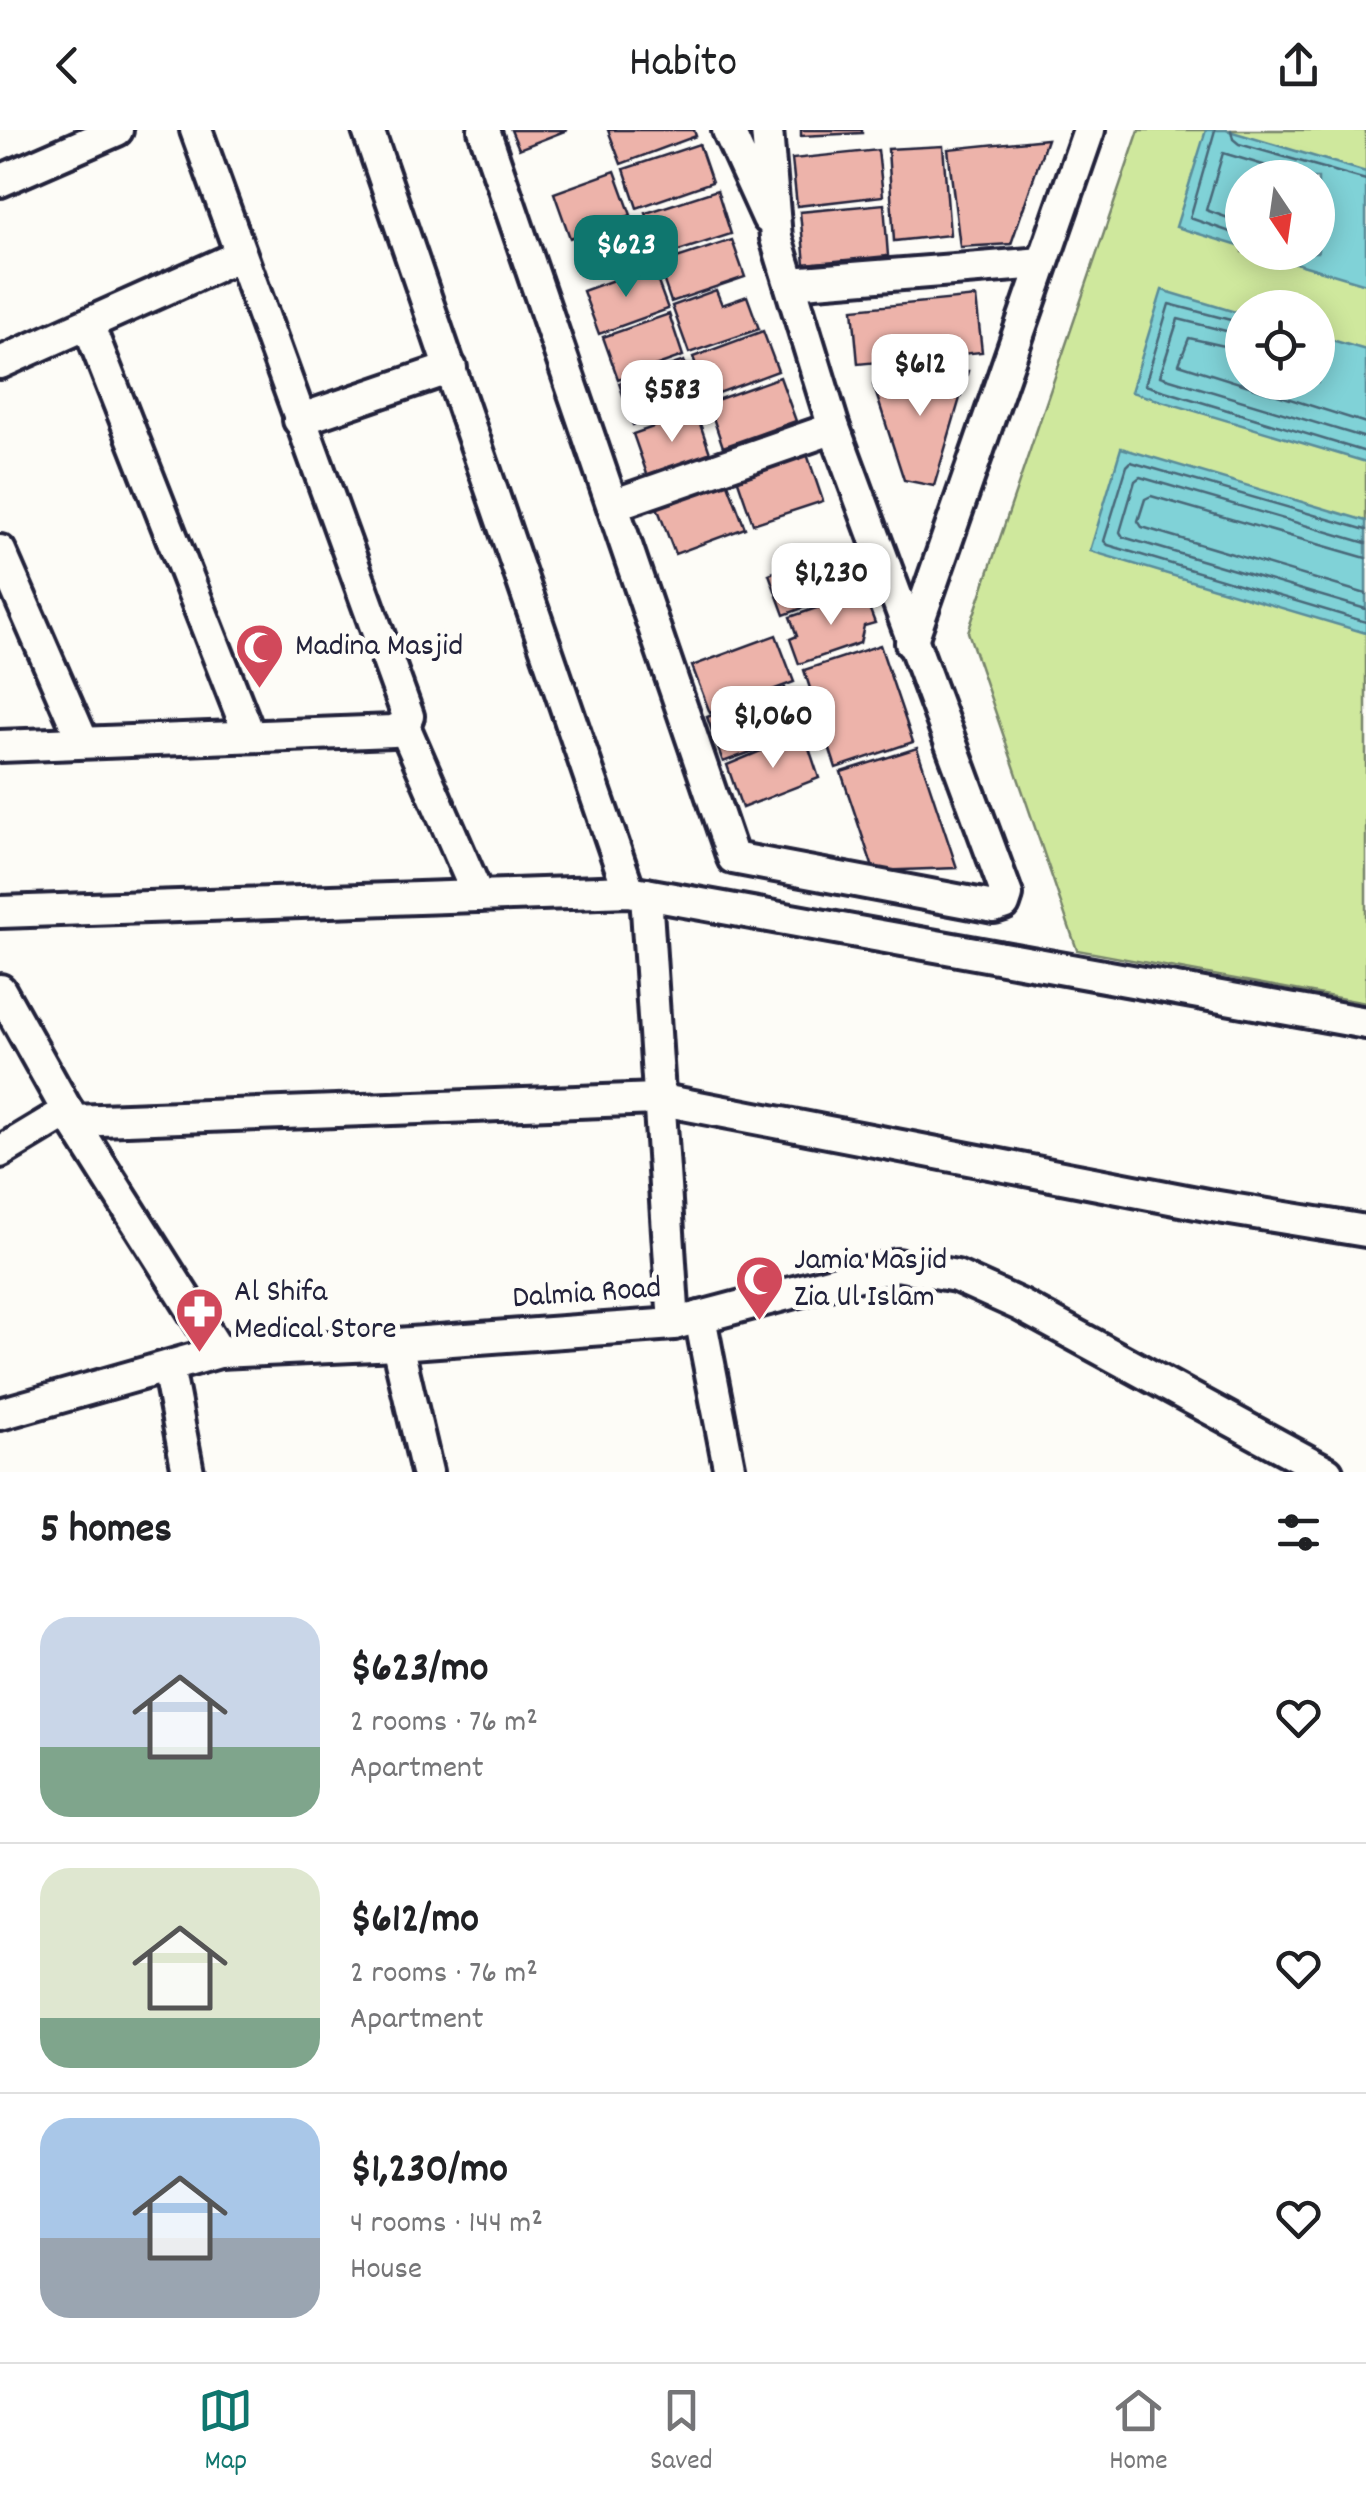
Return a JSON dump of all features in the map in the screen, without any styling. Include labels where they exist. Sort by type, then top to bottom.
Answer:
[{"type":"street","points":[[0,181],[117,130]]},
{"type":"street","points":[[0,746],[393,731],[404,726],[408,716],[196,130]]},
{"type":"street","points":[[368,130],[638,892],[657,1099],[687,1321],[730,1472]]},
{"type":"street","points":[[484,130],[733,858],[994,907],[1004,904],[1008,895],[834,428],[776,238],[728,130]]},
{"type":"street","points":[[768,130],[776,238]]},
{"type":"street","points":[[911,643],[1089,130]]},
{"type":"street","points":[[0,363],[239,256]]},
{"type":"street","points":[[790,283],[1042,263]]},
{"type":"street","points":[[88,324],[249,734]]},
{"type":"street","points":[[299,420],[450,368]]},
{"type":"street","points":[[613,505],[834,428]]},
{"type":"street","points":[[0,552],[84,742]]},
{"type":"street","points":[[404,726],[478,896]]},
{"type":"street","points":[[0,912],[638,892],[1366,1022]]},
{"type":"street","points":[[0,990],[70,1116],[218,1352]]},
{"type":"street","points":[[0,1152],[70,1116],[657,1099],[1192,1202],[1366,1231]]},
{"type":"street","name":"Dalmia Road","points":[[0,1414],[218,1352],[397,1344],[687,1321],[897,1265],[956,1276],[1020,1306],[1327,1472]]},
{"type":"street","points":[[397,1344],[427,1472]]},
{"type":"street","points":[[168,1368],[188,1472]]},
{"type":"green space","points":[[1139,130],[1366,130],[1366,1003],[1077,950],[968,632]]},
{"type":"water","points":[[1206,130],[1226,130],[1326,160],[1225,160],[1225,242],[1176,227]]},
{"type":"water","points":[[1335,163],[1366,172],[1366,284],[1319,270],[1335,270]]},
{"type":"water","points":[[1162,290],[1225,309],[1225,400],[1335,400],[1335,341],[1366,350],[1366,462],[1131,392]]},
{"type":"water","points":[[1121,448],[1366,521],[1366,633],[1090,551]]},
{"type":"building","points":[[511,130],[567,130],[519,149]]},
{"type":"building","points":[[608,130],[694,130],[696,136],[621,164]]},
{"type":"building","points":[[801,130],[862,130],[862,133],[801,136]]},
{"type":"building","points":[[1047,139],[1011,244],[960,247],[948,149]]},
{"type":"building","points":[[699,144],[712,182],[637,208],[624,169]]},
{"type":"building","points":[[943,146],[950,235],[894,241],[888,149]]},
{"type":"building","points":[[878,150],[883,196],[797,206],[792,159]]},
{"type":"building","points":[[615,171],[631,215],[570,238],[554,193]]},
{"type":"building","points":[[717,190],[731,234],[660,257],[646,213]]},
{"type":"building","points":[[884,204],[888,256],[805,264],[800,212]]},
{"type":"building","points":[[732,240],[745,277],[671,302],[658,264]]},
{"type":"building","points":[[652,266],[668,309],[599,334],[583,291]]},
{"type":"building","points":[[716,290],[722,305],[747,296],[759,329],[689,353],[672,306]]},
{"type":"building","points":[[976,297],[982,352],[858,364],[853,309]]},
{"type":"building","points":[[669,314],[683,356],[618,379],[603,337]]},
{"type":"building","points":[[763,331],[778,371],[708,397],[693,357]]},
{"type":"building","points":[[684,361],[698,402],[633,425],[619,383]]},
{"type":"building","points":[[908,371],[968,371],[934,486],[904,480],[873,384]]},
{"type":"building","points":[[780,377],[796,421],[723,447],[708,403]]},
{"type":"building","points":[[696,412],[711,456],[648,477],[633,434]]},
{"type":"building","points":[[807,454],[823,501],[753,524],[737,478]]},
{"type":"building","points":[[727,481],[745,528],[675,554],[657,507]]},
{"type":"building","points":[[842,547],[857,588],[784,615],[769,574]]},
{"type":"building","points":[[863,592],[875,623],[864,626],[860,643],[799,664],[790,639],[797,636],[790,617]]},
{"type":"building","points":[[776,635],[794,682],[710,713],[692,666]]},
{"type":"building","points":[[880,645],[913,742],[836,768],[804,670]]},
{"type":"building","points":[[785,688],[801,734],[723,762],[707,717]]},
{"type":"building","points":[[804,733],[819,778],[742,808],[727,765]]},
{"type":"building","points":[[917,748],[957,868],[874,871],[841,772]]},
{"type":"place","name":"Madina Masjid","points":[[260,690]]},
{"type":"place","name":"Jamia Masjid Zia Ul Islam","points":[[759,1322]]},
{"type":"place","name":"Al Shifa Medical Store","points":[[199,1354]]}]
